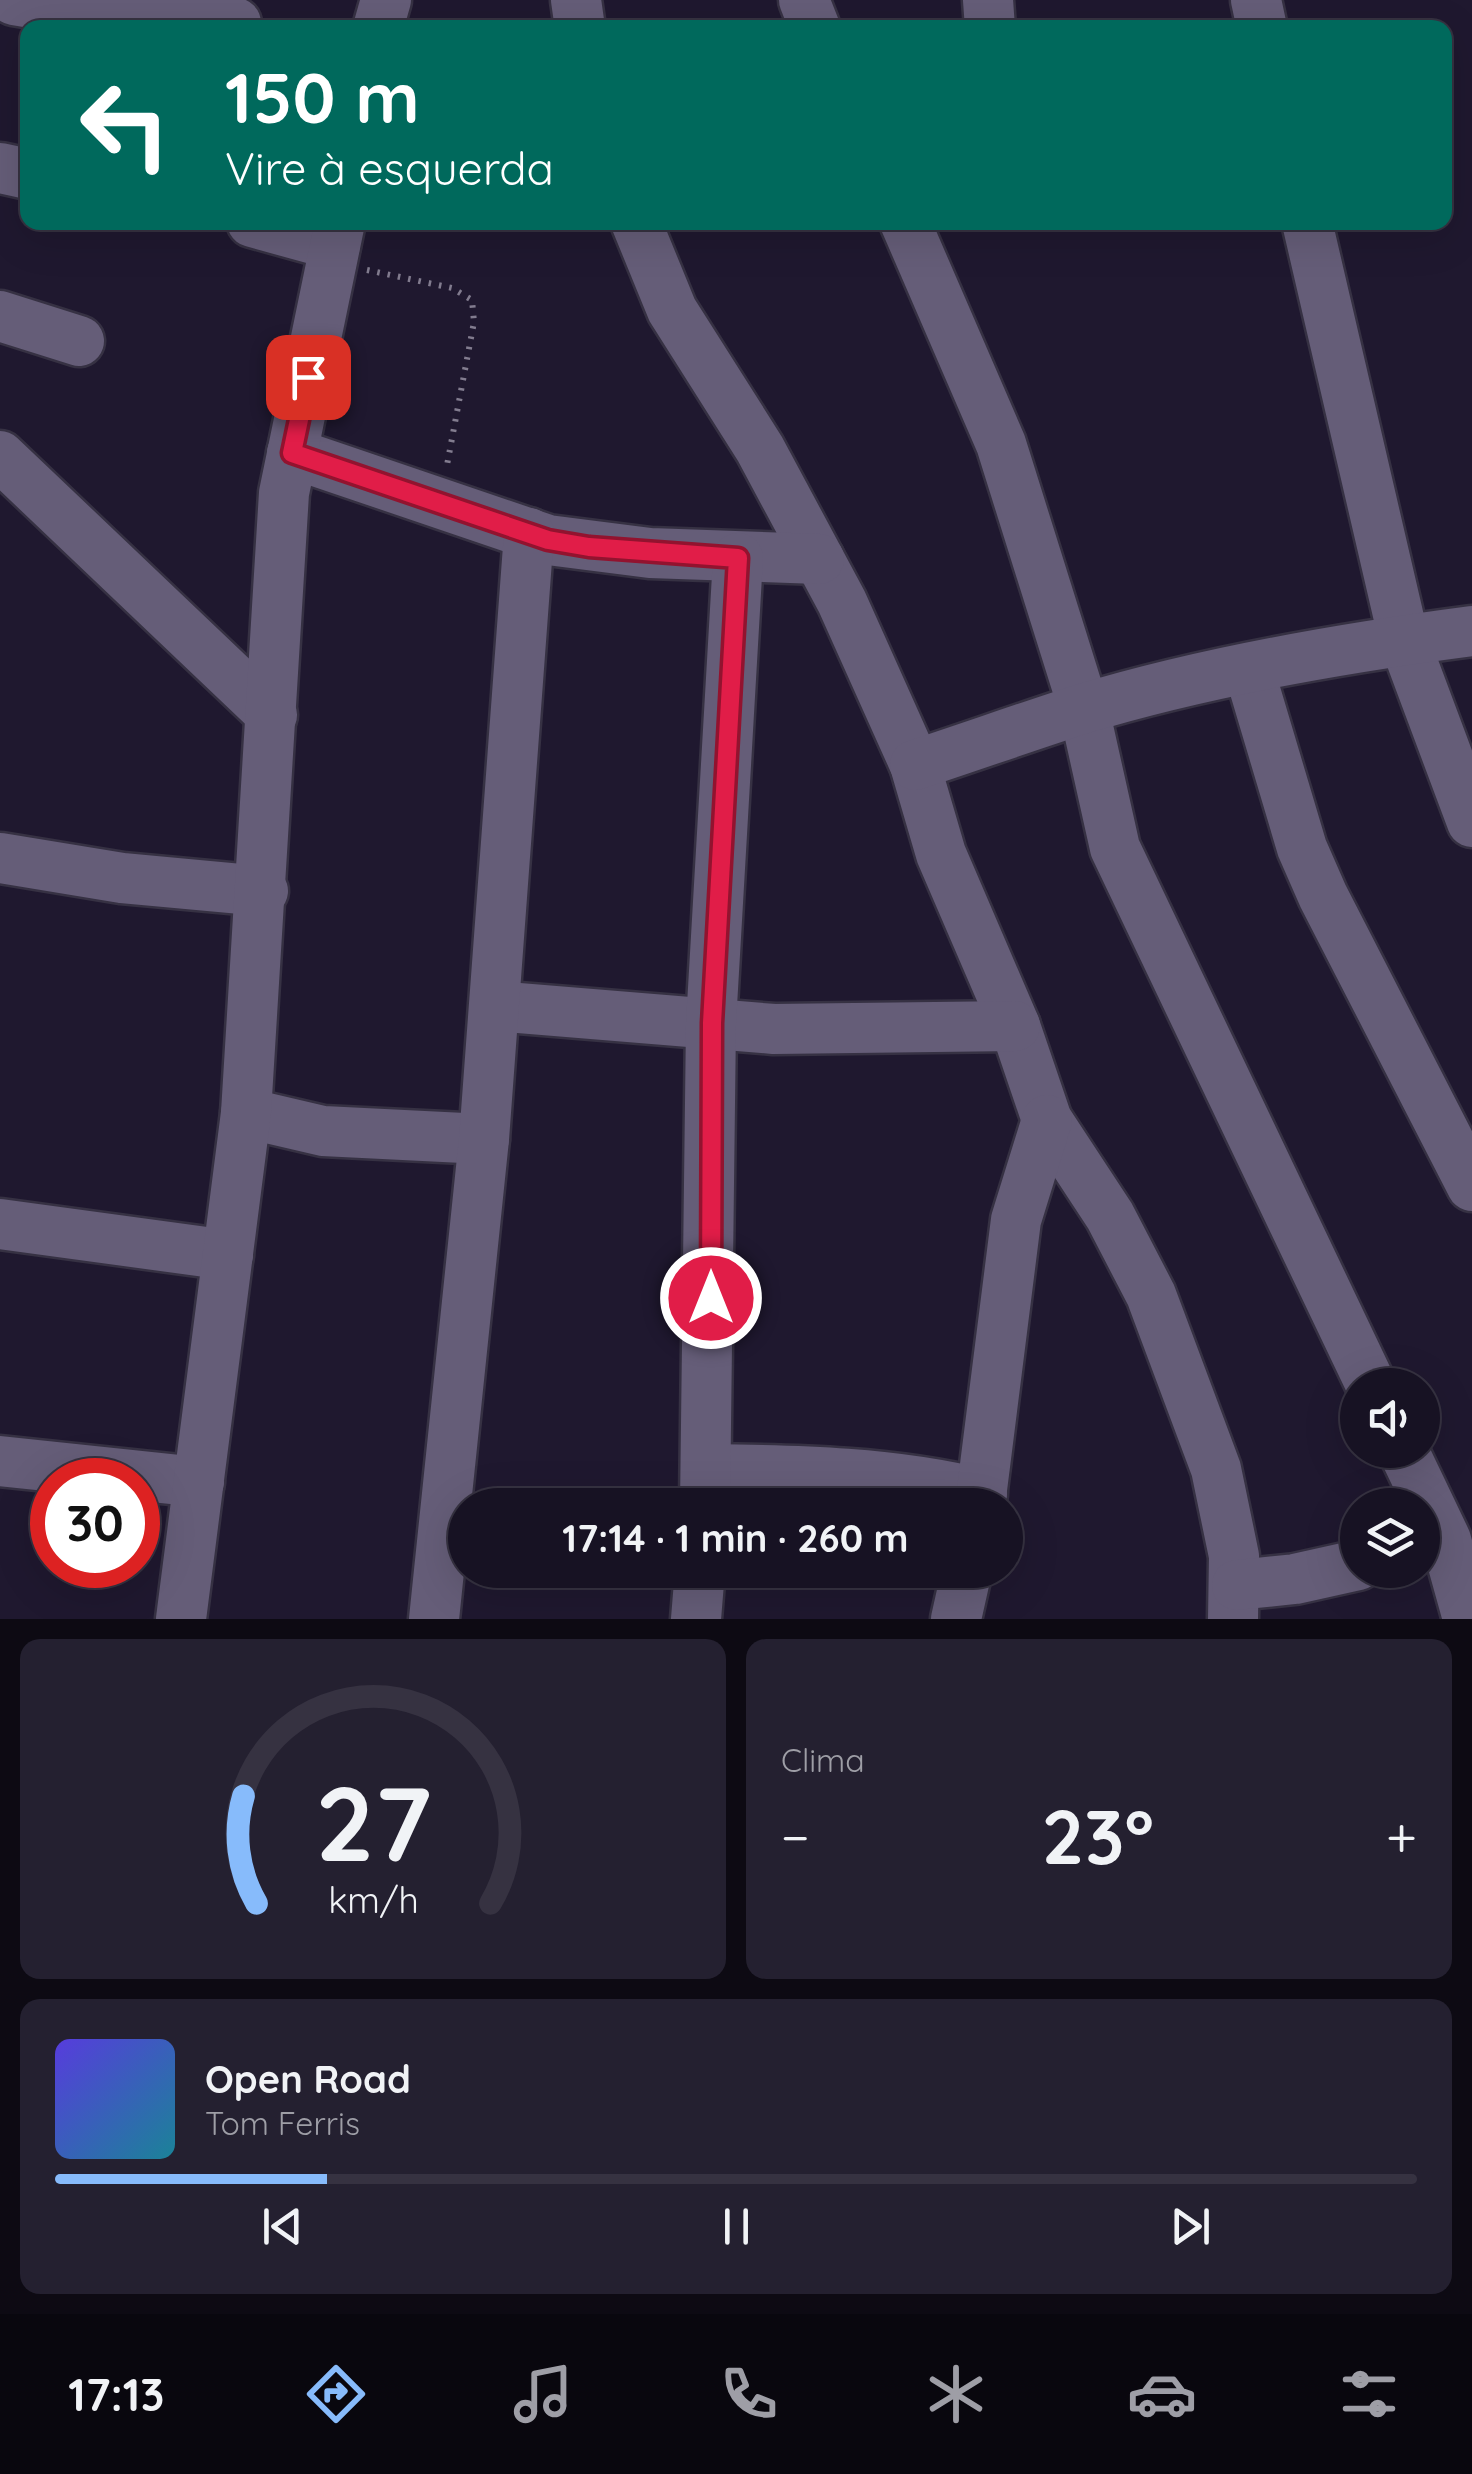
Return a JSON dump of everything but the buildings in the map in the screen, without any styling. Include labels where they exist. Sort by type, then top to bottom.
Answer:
[{"type":"street","points":[[14,0],[134,20]]},
{"type":"street","points":[[182,20],[236,17]]},
{"type":"street","points":[[181,1619],[246,1113],[263,891],[279,553],[292,453],[336,243],[284,230]]},
{"type":"street","points":[[639,230],[672,310],[760,448],[820,559],[914,765],[941,854],[1015,1026],[1047,1120],[1110,1216],[1151,1295],[1216,1469],[1235,1602],[1295,1579],[1340,1569]]},
{"type":"street","points":[[909,230],[1001,444],[1084,709],[1115,848],[1363,1368]]},
{"type":"street","points":[[1310,230],[1404,640],[1472,822]]},
{"type":"street","points":[[0,316],[80,342]]},
{"type":"street","points":[[292,453],[436,504],[589,547],[738,558],[820,559]]},
{"type":"street","points":[[0,456],[272,715]]},
{"type":"street","points":[[434,1619],[484,1139],[529,532]]},
{"type":"street","points":[[738,558],[712,1023],[707,1487],[851,1475],[954,1488]]},
{"type":"street","points":[[914,765],[1084,709],[1249,670],[1472,631]]},
{"type":"street","points":[[1249,670],[1302,848],[1472,1186]]},
{"type":"street","points":[[0,858],[122,878],[263,891]]},
{"type":"street","points":[[495,1006],[854,1030],[1015,1026]]},
{"type":"street","points":[[246,1113],[324,1132],[484,1139]]},
{"type":"street","points":[[982,1488],[1016,1220],[1047,1120]]},
{"type":"street","points":[[0,1224],[228,1254]]},
{"type":"street","points":[[0,1461],[199,1482]]},
{"type":"street","points":[[1412,1468],[1447,1540],[1468,1619]]},
{"type":"street","points":[[696,1619],[699,1588]]},
{"type":"street","points":[[956,1619],[963,1588]]},
{"type":"path","points":[[336,243],[452,288],[472,300],[474,322],[436,504]]},
{"type":"route","points":[[308,377],[292,453],[548,540],[589,547],[738,558],[723,759],[712,1023],[711,1298]]}]
